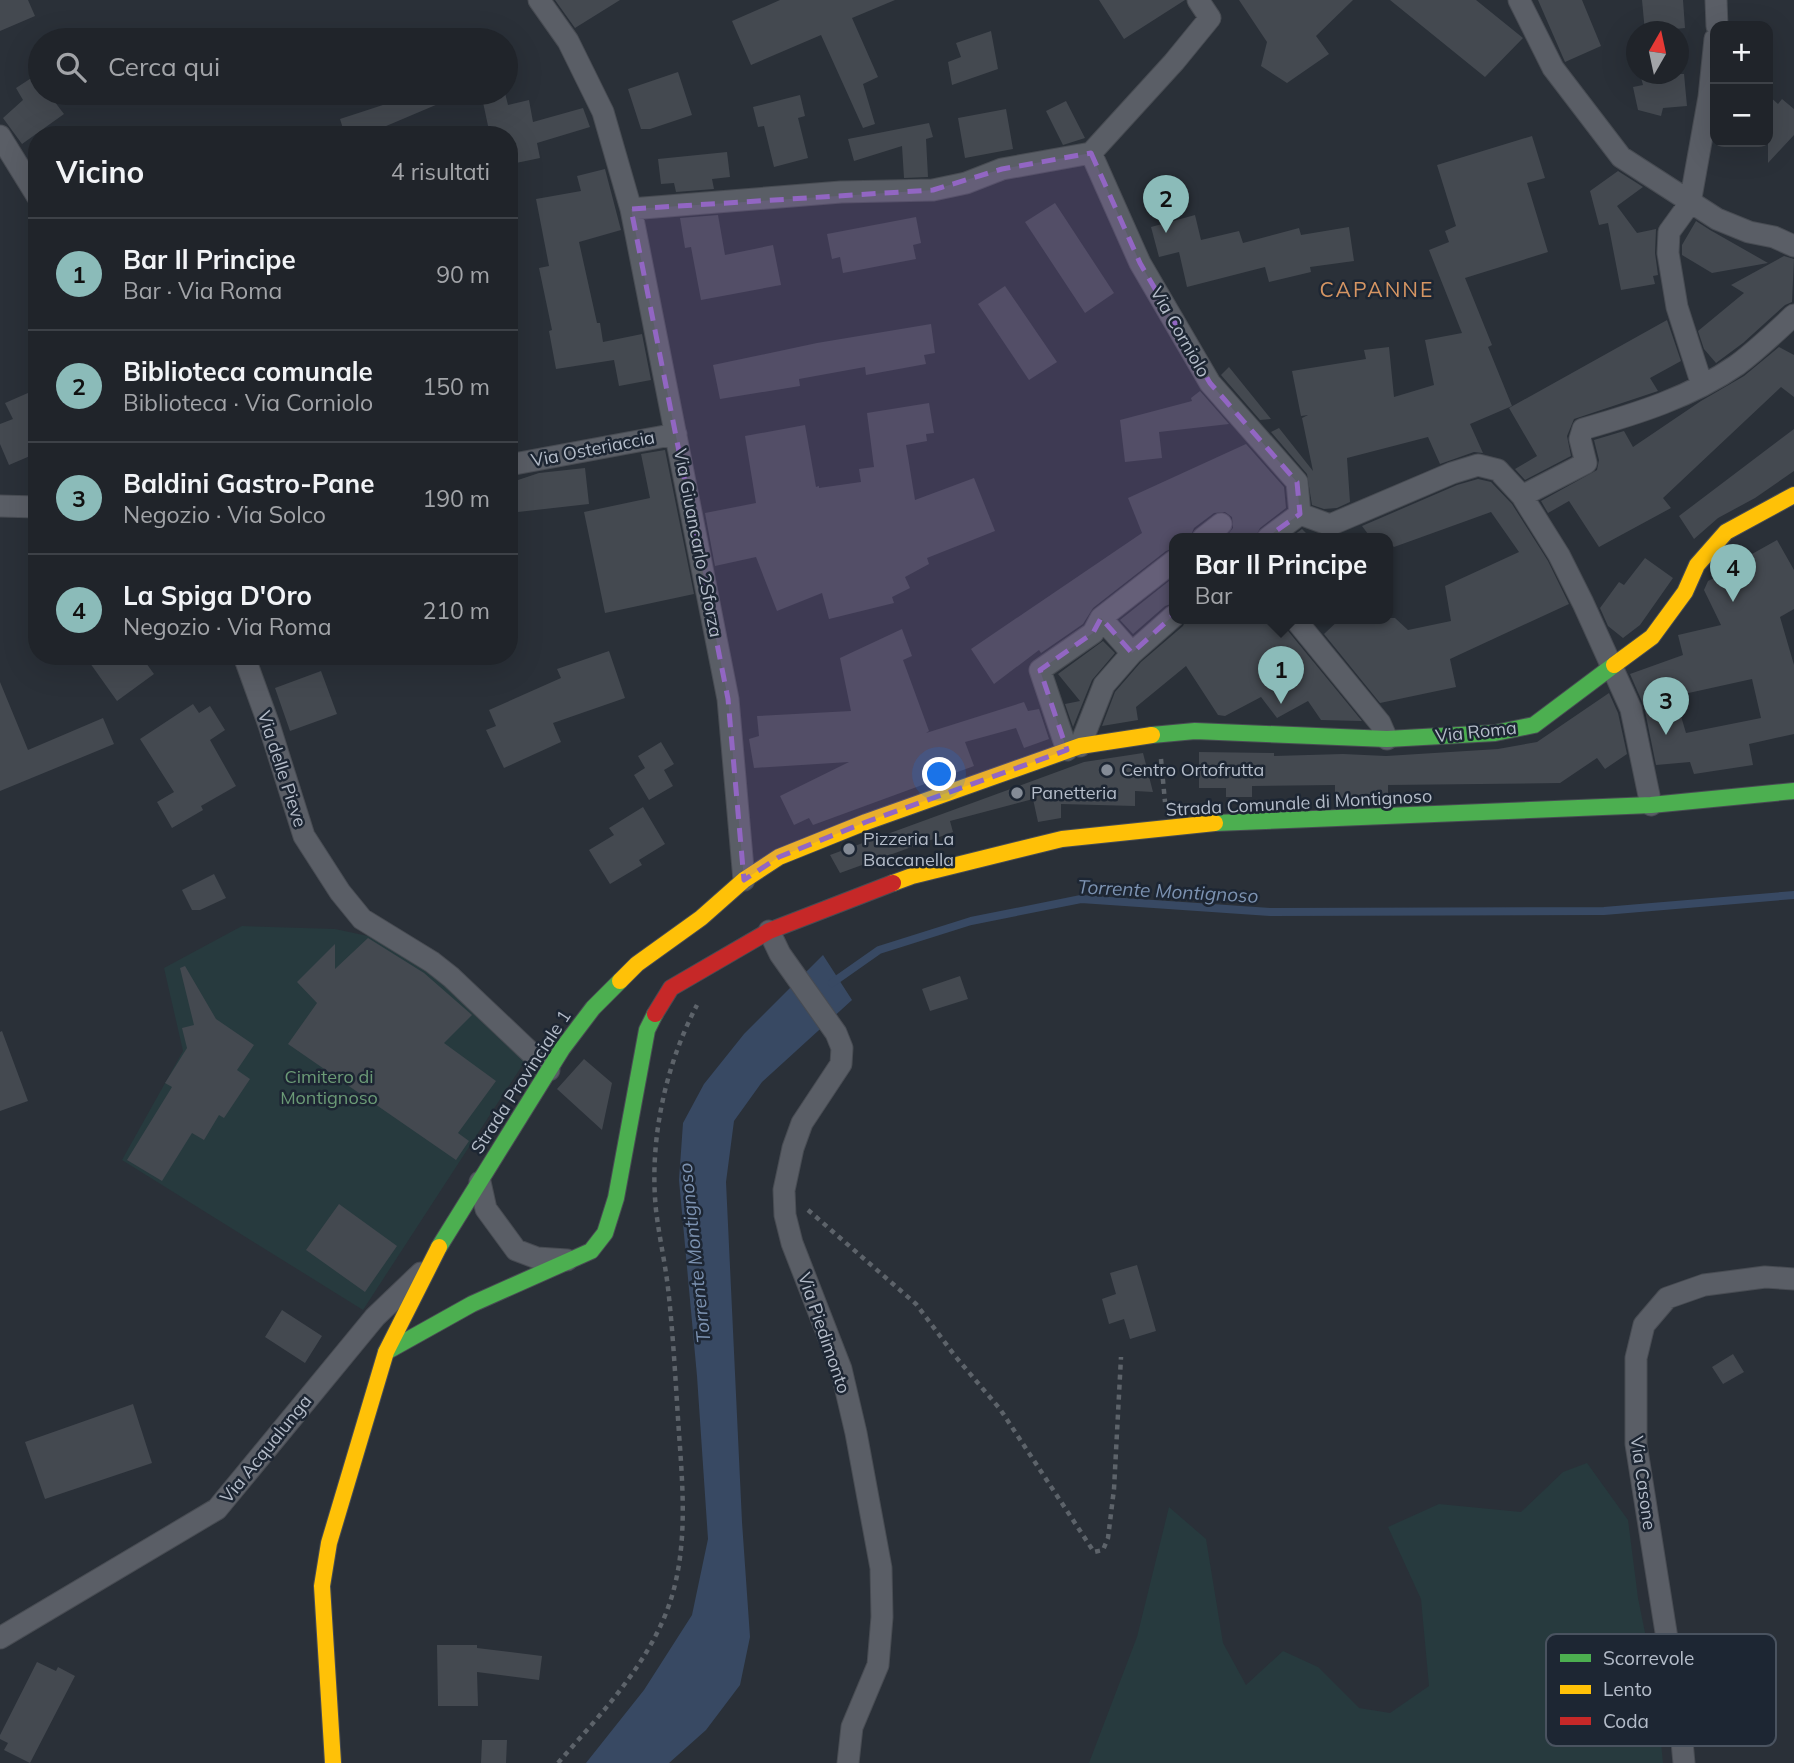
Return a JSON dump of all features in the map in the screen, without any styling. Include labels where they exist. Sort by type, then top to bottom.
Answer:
[{"type":"street","name":"Via Giuancarlo 2Sforza","points":[[539,0],[568,41],[603,112],[631,209],[728,699],[744,880]]},
{"type":"street","points":[[631,209],[841,192],[933,190],[966,183],[1002,169],[1091,153],[1210,18],[1198,0]]},
{"type":"street","points":[[1519,0],[1553,68],[1621,157],[1717,219],[1794,246]]},
{"type":"street","points":[[1716,0],[1717,21]]},
{"type":"street","points":[[1702,385],[1677,307],[1668,253],[1669,232],[1690,203],[1710,84]]},
{"type":"street","points":[[0,136],[28,181]]},
{"type":"street","name":"Via Corniolo","points":[[1091,153],[1140,263],[1210,383],[1297,482],[1300,514]]},
{"type":"street","points":[[1522,496],[1586,463],[1580,439],[1583,429],[1648,410],[1702,385],[1737,365],[1794,315]]},
{"type":"street","name":"Via Osteriaccia","points":[[518,463],[676,434]]},
{"type":"street","points":[[1275,533],[1300,514],[1330,525],[1452,473],[1478,465],[1498,470],[1522,496],[1559,555],[1631,709],[1651,805]]},
{"type":"street","name":"Via Roma","points":[[744,880],[779,858],[866,822],[1073,748],[1158,734],[1195,731],[1387,739],[1495,733],[1534,725],[1652,637],[1685,592],[1697,565],[1726,532],[1794,495]]},
{"type":"street","points":[[0,506],[28,507]]},
{"type":"street","points":[[1209,533],[1220,524]]},
{"type":"street","points":[[1073,748],[1040,670],[1093,633],[1101,618],[1169,565]]},
{"type":"street","points":[[1101,618],[1132,653]]},
{"type":"street","points":[[1073,748],[1104,685],[1132,653],[1169,620]]},
{"type":"street","points":[[1299,624],[1380,723],[1387,739]]},
{"type":"street","name":"Via delle Pieve","points":[[247,665],[304,836],[340,891],[362,919],[432,962],[451,977],[549,1070]]},
{"type":"street","name":"Strada Comunale di Montignoso","points":[[386,1352],[472,1304],[591,1251],[606,1233],[616,1198],[647,1030],[658,1007],[671,988],[769,931],[912,876],[1062,839],[1238,821],[1499,813],[1651,805],[1794,791]]},
{"type":"street","name":"Strada Provinciale 1","points":[[386,1352],[429,1265],[549,1070],[593,1008],[637,964],[701,918],[744,880]]},
{"type":"street","name":"Via Piedimonto","points":[[769,931],[780,954],[836,1033],[842,1048],[841,1064],[802,1123],[793,1148],[784,1190],[785,1215],[792,1242],[841,1369],[881,1568],[882,1617],[878,1665],[852,1727],[848,1763]]},
{"type":"street","points":[[480,1182],[486,1209],[516,1250],[537,1258],[573,1261]]},
{"type":"street","name":"Via Acqualunga","points":[[0,1639],[217,1510],[375,1317],[429,1265]]},
{"type":"street","name":"Via Casone","points":[[1666,1634],[1636,1444],[1636,1358],[1644,1325],[1667,1298],[1704,1285],[1765,1277],[1794,1279]]},
{"type":"street","points":[[333,1763],[322,1586],[329,1543],[386,1352]]},
{"type":"path","points":[[1158,734],[1167,828]]},
{"type":"path","points":[[558,1763],[645,1655],[664,1617],[678,1575],[683,1533],[682,1475],[667,1288],[656,1208],[655,1166],[659,1124],[673,1062],[706,986],[713,963]]},
{"type":"path","points":[[784,1190],[916,1304],[1000,1409],[1094,1552],[1103,1550],[1108,1538],[1114,1489],[1121,1357]]},
{"type":"highlighted area","points":[[1091,153],[1140,263],[1210,383],[1297,482],[1300,514],[1232,562],[1132,653],[1101,618],[1093,633],[1040,670],[1067,750],[866,822],[779,857],[744,880],[728,699],[631,209],[933,190],[1002,169]]},
{"type":"green space","name":"Cimitero di Montignoso","points":[[242,926],[335,929],[368,936],[443,976],[525,1061],[363,1310],[122,1160],[183,1051],[164,968]]},
{"type":"green space","points":[[1587,1463],[1628,1520],[1645,1634],[1546,1634],[1546,1746],[1661,1746],[1663,1763],[1089,1763],[1137,1637],[1169,1507],[1206,1539],[1223,1643],[1246,1685],[1283,1651],[1318,1667],[1359,1708],[1390,1713],[1429,1686],[1421,1599],[1388,1527],[1439,1504],[1521,1512],[1563,1472]]},
{"type":"water","points":[[823,955],[852,1000],[762,1082],[734,1121],[726,1182],[750,1637],[740,1685],[706,1730],[669,1763],[586,1763],[644,1690],[692,1615],[708,1539],[697,1376],[679,1180],[683,1123],[704,1084],[744,1034]]},
{"type":"building","points":[[0,0],[28,0],[35,16],[0,31]]},
{"type":"building","points":[[555,0],[620,0],[575,28]]},
{"type":"building","points":[[780,0],[895,0],[852,18],[878,77],[863,84],[875,124],[863,128],[821,35],[751,65],[732,21]]},
{"type":"building","points":[[1099,0],[1185,0],[1124,39]]},
{"type":"building","points":[[1239,0],[1353,0],[1316,36],[1329,54],[1287,83],[1261,66],[1267,42]]},
{"type":"building","points":[[1390,0],[1476,0],[1523,38],[1485,77]]},
{"type":"building","points":[[1538,0],[1582,0],[1601,46],[1565,62]]},
{"type":"building","points":[[1642,0],[1683,0],[1684,21],[1644,21]]},
{"type":"building","points":[[991,31],[998,69],[952,85],[948,62],[961,57],[956,43]]},
{"type":"building","points":[[678,72],[692,115],[650,129],[641,129],[628,89]]},
{"type":"building","points":[[28,80],[28,105],[57,105],[64,114],[47,126],[28,126],[28,140],[22,144],[3,118],[23,100],[16,88]]},
{"type":"building","points":[[1685,84],[1687,106],[1663,108],[1661,116],[1638,110],[1633,87]]},
{"type":"building","points":[[800,95],[805,116],[798,118],[808,158],[774,167],[764,126],[758,127],[753,107]]},
{"type":"building","points":[[1782,99],[1794,109],[1794,135],[1768,163],[1768,147],[1773,147],[1773,100],[1778,104]]},
{"type":"building","points":[[529,100],[533,122],[583,108],[590,127],[537,143],[540,158],[518,163],[518,126],[488,126],[484,105],[518,105],[518,103]]},
{"type":"building","points":[[1066,101],[1085,138],[1063,145],[1046,111]]},
{"type":"building","points":[[383,105],[436,105],[386,126],[342,126],[340,119]]},
{"type":"building","points":[[1006,109],[1013,149],[965,158],[958,118]]},
{"type":"building","points":[[929,123],[933,137],[926,139],[928,177],[904,178],[902,146],[854,161],[848,139]]},
{"type":"building","points":[[1532,136],[1545,178],[1527,183],[1548,252],[1465,278],[1492,345],[1488,347],[1512,406],[1470,424],[1483,453],[1474,452],[1440,464],[1428,437],[1347,458],[1350,502],[1337,508],[1324,509],[1312,505],[1307,474],[1271,432],[1279,428],[1313,471],[1302,418],[1308,415],[1301,416],[1292,371],[1366,359],[1364,350],[1389,347],[1394,397],[1434,385],[1425,340],[1462,333],[1429,250],[1449,242],[1445,231],[1456,226],[1437,165]]},
{"type":"building","points":[[727,152],[730,177],[712,179],[714,189],[676,192],[674,183],[661,184],[658,159]]},
{"type":"building","points":[[605,169],[621,230],[579,242],[603,342],[642,334],[651,380],[619,386],[614,360],[556,369],[549,331],[552,330],[539,268],[549,266],[536,199],[581,191],[577,176]]},
{"type":"building","points":[[1618,171],[1643,187],[1617,206],[1637,233],[1656,229],[1658,275],[1653,276],[1655,284],[1621,290],[1608,223],[1599,225],[1590,191]]},
{"type":"building","points":[[1055,203],[1114,293],[1085,313],[1025,222]]},
{"type":"building","points":[[718,215],[725,255],[773,245],[781,285],[701,300],[691,247],[685,248],[680,218]]},
{"type":"building","points":[[1195,215],[1201,240],[1239,231],[1243,243],[1299,228],[1301,235],[1349,227],[1354,261],[1310,267],[1311,272],[1269,282],[1265,267],[1187,287],[1179,252],[1159,257],[1151,227]]},
{"type":"building","points":[[916,217],[921,243],[913,245],[916,259],[843,273],[840,257],[832,259],[827,234]]},
{"type":"building","points":[[1696,221],[1768,263],[1712,273],[1682,255],[1682,245]]},
{"type":"building","points":[[1784,256],[1794,259],[1792,302],[1716,363],[1704,349],[1698,331],[1744,293],[1731,285]]},
{"type":"building","points":[[1005,286],[1057,362],[1029,380],[978,304]]},
{"type":"building","points":[[1667,320],[1681,361],[1650,378],[1658,391],[1574,419],[1567,436],[1571,456],[1525,480],[1515,469],[1537,456],[1509,408]]},
{"type":"building","points":[[931,324],[935,353],[924,355],[926,364],[866,375],[865,367],[799,379],[800,386],[720,399],[713,365],[817,343]]},
{"type":"building","points":[[1779,347],[1794,355],[1794,397],[1781,387],[1663,498],[1671,508],[1599,547],[1569,501],[1548,513],[1541,501],[1597,470],[1599,460],[1594,440],[1624,431],[1633,447],[1701,401],[1744,376]]},
{"type":"building","points":[[1229,367],[1271,419],[1260,420],[1221,375]]},
{"type":"building","points":[[1200,391],[1229,424],[1159,432],[1162,458],[1125,462],[1120,420],[1192,401],[1191,398]]},
{"type":"building","points":[[28,393],[28,457],[9,465],[0,444],[0,424],[13,419],[5,403]]},
{"type":"building","points":[[929,403],[934,433],[926,434],[927,441],[906,445],[915,500],[974,478],[995,531],[927,558],[929,564],[905,577],[910,588],[892,597],[894,603],[829,619],[822,593],[777,611],[756,557],[715,566],[705,513],[756,503],[745,436],[805,425],[816,487],[861,482],[859,469],[874,467],[867,413]]},
{"type":"building","points":[[1794,429],[1794,471],[1755,498],[1718,518],[1694,539],[1679,516]]},
{"type":"building","points":[[1246,444],[1284,487],[1286,508],[1260,528],[1258,533],[1229,533],[1233,528],[1232,517],[1225,512],[1214,513],[1194,528],[1192,533],[1169,533],[1169,550],[1093,608],[1083,624],[1041,653],[1039,650],[994,684],[971,649],[1142,533],[1128,498]]},
{"type":"building","points":[[665,450],[694,594],[605,613],[584,512],[650,498],[641,454]]},
{"type":"building","points":[[585,468],[589,504],[518,512],[518,480],[539,473]]},
{"type":"building","points":[[1478,479],[1491,482],[1512,504],[1548,561],[1569,604],[1450,659],[1456,687],[1380,703],[1324,634],[1335,624],[1393,624],[1393,618],[1408,630],[1451,621],[1445,586],[1519,552],[1491,512],[1394,547],[1393,533],[1367,533],[1362,526],[1457,485]]},
{"type":"building","points":[[1777,540],[1794,570],[1794,609],[1780,617],[1794,665],[1794,734],[1749,744],[1753,765],[1694,774],[1690,762],[1656,765],[1644,706],[1630,674],[1683,655],[1678,635],[1721,625],[1704,590],[1708,581],[1754,558],[1752,554]],"holes":[[[1752,679],[1761,718],[1686,733],[1675,696]]]},
{"type":"building","points":[[1645,558],[1673,578],[1640,625],[1623,638],[1608,626],[1600,608],[1619,582],[1624,585]]},
{"type":"building","points":[[1169,581],[1169,605],[1133,634],[1120,620]]},
{"type":"building","points":[[1283,624],[1362,721],[1321,720],[1308,701],[1277,718],[1261,697],[1225,716],[1218,715],[1186,666],[1136,707],[1138,720],[1102,726],[1115,692],[1141,662],[1183,626]]},
{"type":"building","points":[[902,629],[912,656],[903,660],[929,731],[926,733],[1024,702],[1028,711],[1039,709],[1049,739],[1024,748],[1016,728],[965,742],[974,766],[813,825],[809,818],[794,825],[780,796],[849,762],[754,768],[749,739],[759,736],[757,716],[851,711],[840,658]]},
{"type":"building","points":[[1103,641],[1115,653],[1092,680],[1073,727],[1065,704],[1080,701],[1058,674]]},
{"type":"building","points":[[609,651],[625,698],[553,723],[561,742],[504,768],[486,730],[496,726],[489,710],[561,678],[557,669]]},
{"type":"building","points":[[91,665],[148,665],[154,674],[117,701]]},
{"type":"building","points":[[321,671],[337,714],[290,731],[275,688]]},
{"type":"building","points":[[0,682],[28,750],[103,718],[114,744],[0,791]]},
{"type":"building","points":[[1609,693],[1618,713],[1627,754],[1605,769],[1597,758],[1560,783],[1388,785],[1388,797],[1335,801],[1335,785],[1252,786],[1252,797],[1226,797],[1226,788],[1199,788],[1199,752],[1274,753],[1274,756],[1386,756],[1498,749],[1537,742]]},
{"type":"building","points":[[193,704],[199,713],[210,706],[225,730],[210,740],[236,786],[201,806],[203,810],[172,828],[157,802],[174,792],[140,739]]},
{"type":"building","points":[[661,742],[674,764],[664,770],[673,786],[649,800],[634,775],[645,768],[638,756]]},
{"type":"building","points":[[1143,753],[1153,792],[1135,791],[1135,806],[1061,804],[1061,818],[1038,822],[1033,799],[950,821],[953,832],[840,873],[830,855],[1084,762]]},
{"type":"building","points":[[643,807],[665,844],[639,860],[642,865],[610,884],[589,850],[614,835],[609,828]]},
{"type":"building","points":[[214,874],[226,898],[200,910],[192,910],[182,890]]},
{"type":"building","points":[[368,938],[424,973],[472,1015],[444,1043],[496,1081],[458,1133],[469,1141],[456,1160],[288,1044],[317,1003],[297,982],[335,944],[335,969]]},
{"type":"building","points":[[185,966],[216,1019],[254,1045],[237,1070],[250,1079],[224,1118],[219,1115],[204,1140],[192,1133],[162,1181],[127,1160],[172,1087],[165,1083],[187,1048],[182,1028],[194,1025],[180,968]]},
{"type":"building","points":[[960,976],[968,999],[930,1011],[922,989]]},
{"type":"building","points":[[2,1031],[28,1101],[0,1111],[0,1032]]},
{"type":"building","points":[[584,1059],[612,1083],[602,1130],[557,1089]]},
{"type":"building","points":[[339,1204],[397,1246],[365,1292],[306,1250]]},
{"type":"building","points":[[1137,1265],[1156,1331],[1130,1339],[1124,1319],[1109,1324],[1102,1299],[1116,1294],[1110,1273]]},
{"type":"building","points":[[282,1310],[322,1336],[305,1363],[265,1337]]},
{"type":"building","points":[[1733,1354],[1744,1372],[1723,1384],[1712,1367]]},
{"type":"building","points":[[133,1404],[152,1463],[45,1499],[25,1442]]},
{"type":"building","points":[[437,1645],[477,1645],[477,1648],[542,1656],[539,1680],[477,1672],[478,1706],[438,1706]]},
{"type":"building","points":[[37,1662],[56,1671],[58,1667],[75,1676],[30,1763],[4,1750],[8,1743],[0,1739],[0,1735]]},
{"type":"building","points":[[482,1740],[507,1740],[506,1763],[481,1763]]},
{"type":"waterway","name":"Torrente Montignoso","points":[[832,983],[879,950],[971,921],[1081,899],[1270,912],[1604,911],[1794,895]]},
{"type":"traffic: fast","points":[[1152,735],[1195,731],[1387,739],[1495,733],[1534,725],[1614,665]]},
{"type":"traffic: fast","points":[[1215,823],[1651,805],[1794,791]]},
{"type":"traffic: fast","points":[[439,1247],[562,1049],[593,1008],[620,981]]},
{"type":"traffic: fast","points":[[386,1352],[472,1304],[591,1251],[605,1233],[616,1198],[647,1030],[655,1014]]},
{"type":"traffic: slow","points":[[1614,665],[1652,637],[1685,592],[1697,565],[1726,532],[1794,495]]},
{"type":"traffic: slow","points":[[620,981],[637,964],[701,918],[744,880],[779,857],[866,822],[1080,746],[1152,735]]},
{"type":"traffic: slow","points":[[893,883],[1062,839],[1215,823]]},
{"type":"traffic: slow","points":[[333,1763],[322,1586],[329,1543],[386,1352],[439,1247]]},
{"type":"traffic: jam","points":[[655,1014],[671,988],[769,931],[893,883]]},
{"type":"place","name":"Biblioteca comunale","points":[[1166,233]]},
{"type":"place","name":"La Spiga D'Oro","points":[[1733,602]]},
{"type":"place","name":"Bar Il Principe","points":[[1281,704]]},
{"type":"place","name":"Baldini Gastro-Pane","points":[[1666,735]]},
{"type":"place","name":"Centro Ortofrutta","points":[[1107,770]]},
{"type":"place","name":"Panetteria","points":[[1017,793]]},
{"type":"place","name":"Pizzeria La Baccanella","points":[[849,849]]},
{"type":"district","name":"CAPANNE","points":[[1377,290]]}]
